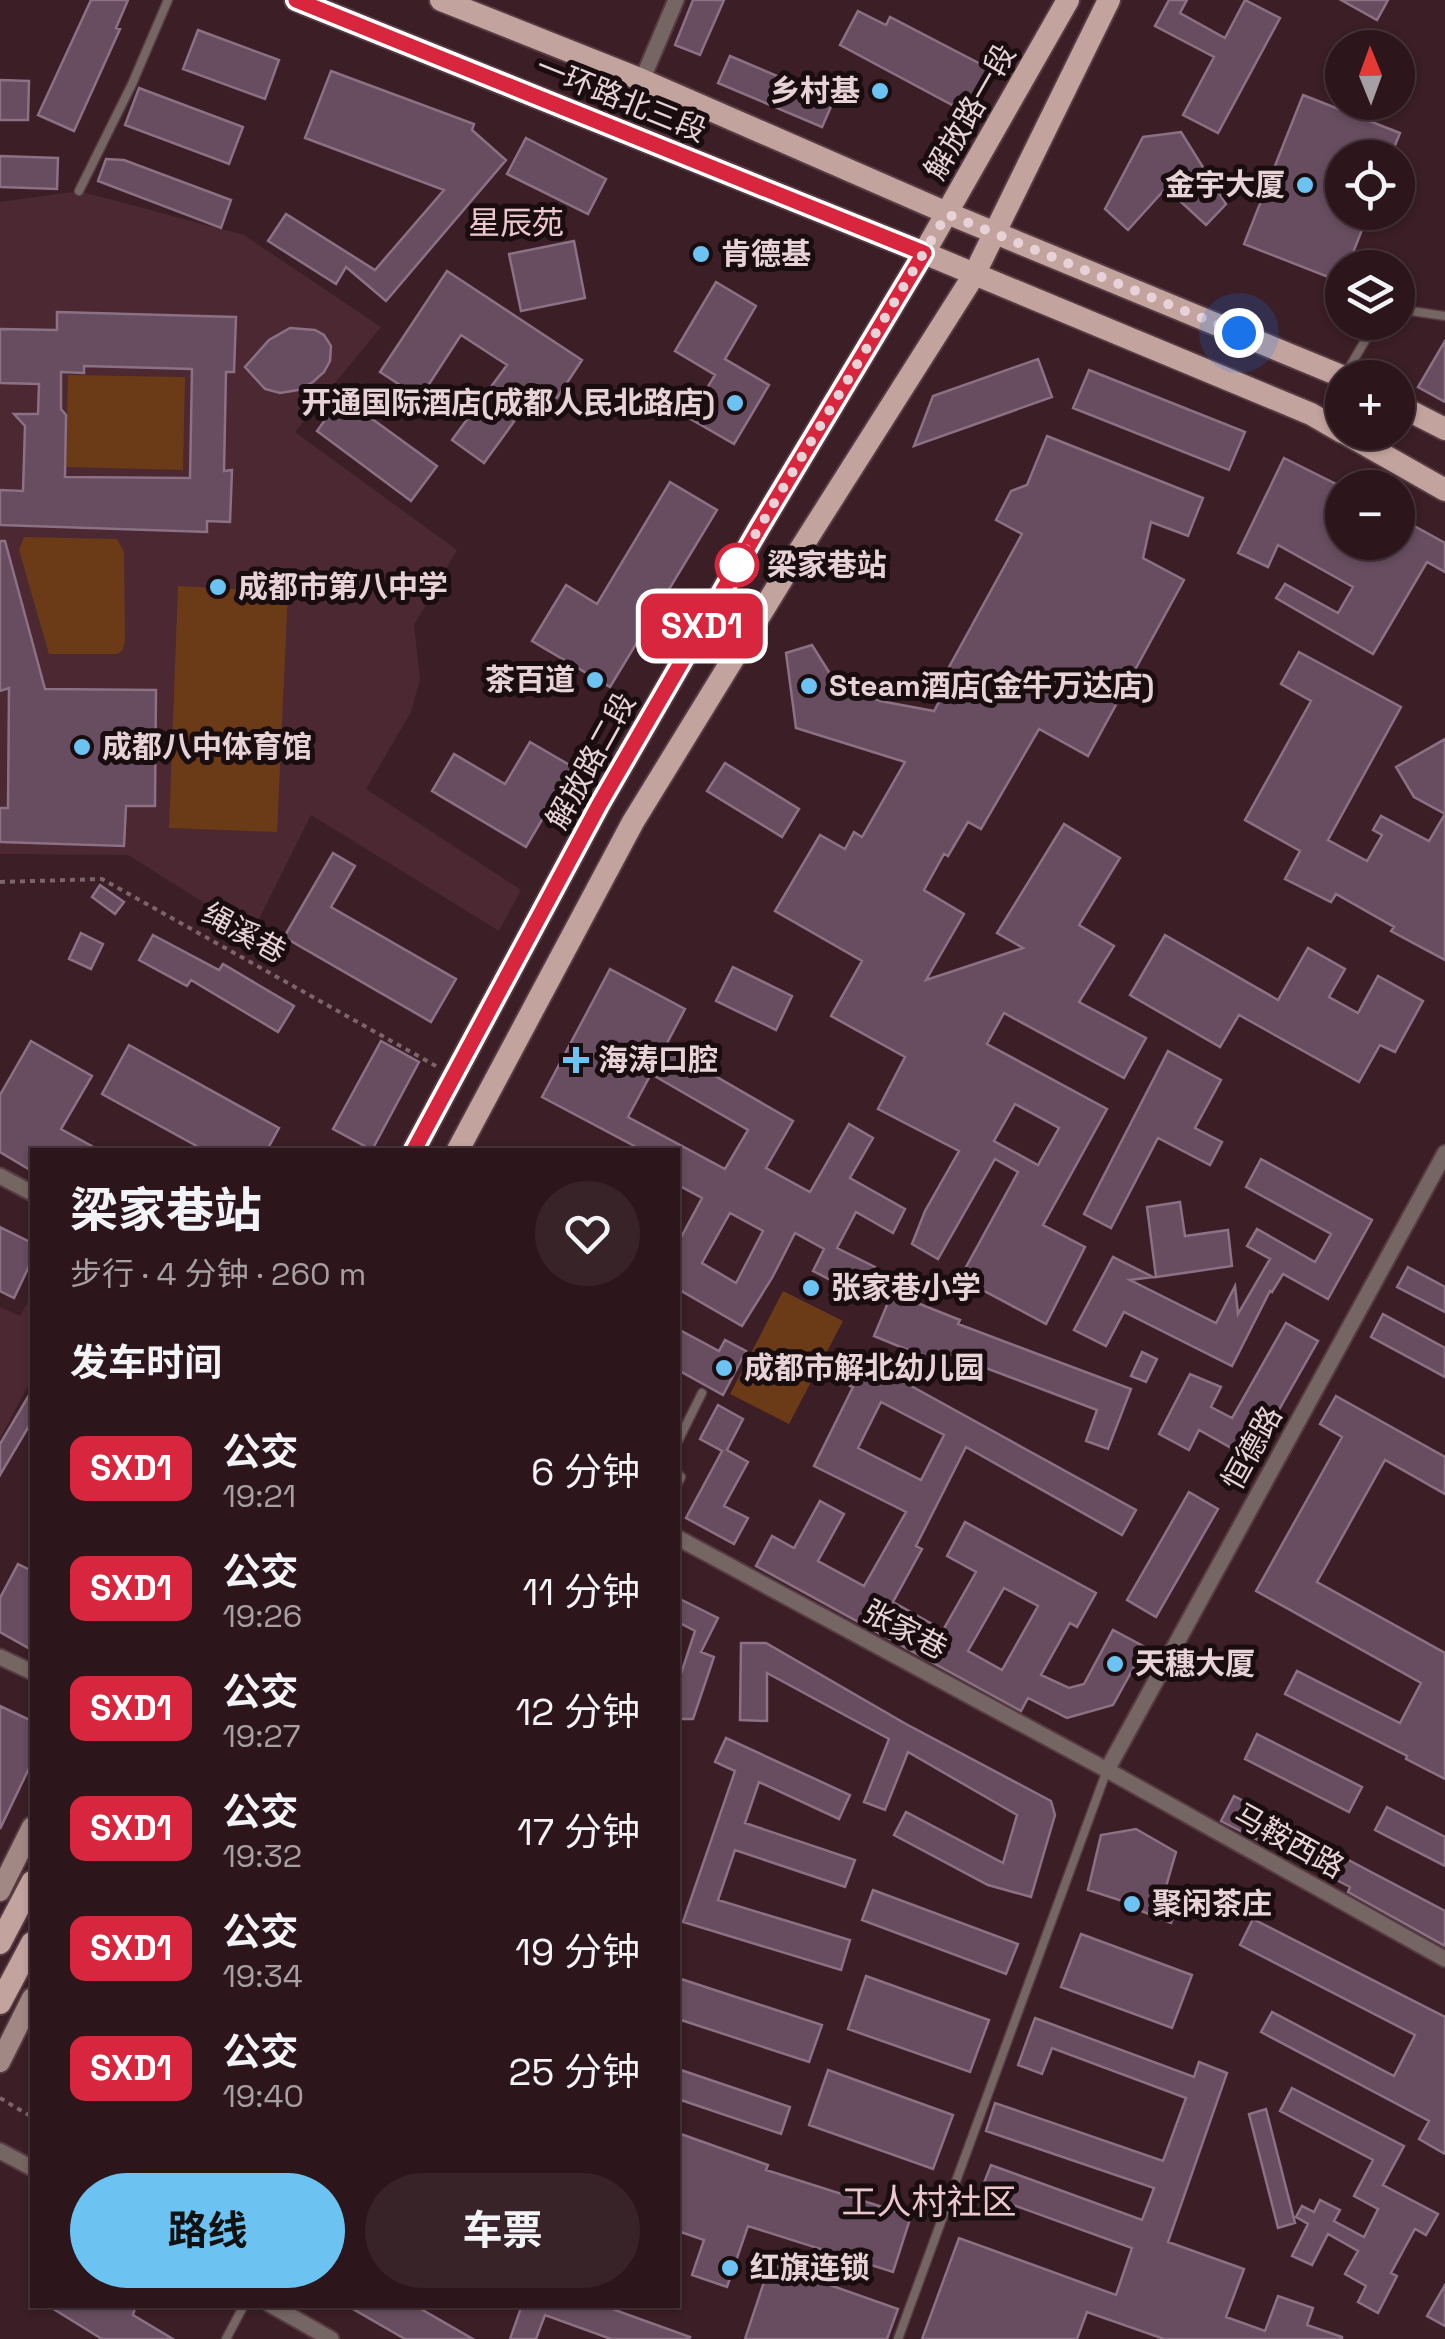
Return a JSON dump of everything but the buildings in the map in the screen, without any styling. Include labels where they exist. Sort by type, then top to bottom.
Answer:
[{"type":"main road","name":"一环路北三段","points":[[296,0],[924,253],[1325,422]]},
{"type":"main road","name":"一环路北三段","points":[[441,0],[642,80],[947,214],[1325,369]]},
{"type":"main road","name":"解放路一段","points":[[924,253],[1068,0]]},
{"type":"main road","points":[[459,1148],[633,822],[974,274],[1110,0]]},
{"type":"main road","name":"解放路二段","points":[[415,1148],[599,805],[924,253]]},
{"type":"main road","points":[[1415,413],[1445,430]]},
{"type":"main road","name":"一环路北三段","points":[[1375,450],[1445,490]]},
{"type":"main road","points":[[0,1944],[30,1886]]},
{"type":"main road","points":[[0,2002],[30,1947]]},
{"type":"street","points":[[642,80],[676,0]]},
{"type":"street","name":"恒德路","points":[[1107,1770],[1445,1152]]},
{"type":"street","points":[[0,1176],[30,1192]]},
{"type":"street","name":"张家巷","points":[[680,1539],[1107,1770]]},
{"type":"street","points":[[0,1657],[30,1671]]},
{"type":"street","name":"马鞍西路","points":[[1107,1770],[1445,1959]]},
{"type":"street","points":[[0,1891],[30,1830]]},
{"type":"street","points":[[0,2062],[30,2002]]},
{"type":"street","points":[[0,2151],[30,2167]]},
{"type":"street","points":[[276,2308],[330,2339]]},
{"type":"lane","points":[[78,191],[132,84],[168,0]]},
{"type":"lane","points":[[1415,312],[1445,316]]},
{"type":"lane","points":[[680,1438],[702,1393]]},
{"type":"lane","points":[[898,2339],[1107,1770]]},
{"type":"lane","points":[[226,2339],[242,2308]]},
{"type":"path","name":"绳溪巷","points":[[0,882],[102,879],[454,1076]]},
{"type":"path","points":[[0,2098],[30,2116]]},
{"type":"shaded area","name":"成都市第八中学","points":[[79,191],[244,235],[381,327],[295,432],[457,550],[414,625],[420,679],[411,712],[366,789],[521,890],[499,931],[311,815],[252,933],[128,855],[0,854],[0,202]]},
{"type":"shaded area","points":[[68,375],[185,377],[183,470],[66,467]]},
{"type":"shaded area","points":[[24,537],[117,539],[124,552],[122,651],[49,654],[19,550]]},
{"type":"shaded area","points":[[178,586],[288,592],[277,832],[169,828]]},
{"type":"shaded area","points":[[783,1291],[843,1321],[789,1424],[730,1394]]},
{"type":"shaded area","points":[[30,1298],[30,1382],[0,1439],[0,1307],[20,1316]]},
{"type":"bus line","name":"SXD1","points":[[296,0],[924,253],[599,805],[415,1148]]},
{"type":"place","name":"乡村基","points":[[880,91]]},
{"type":"place","name":"金宇大厦","points":[[1305,185]]},
{"type":"place","name":"肯德基","points":[[701,254]]},
{"type":"place","name":"开通国际酒店(成都人民北路店)","points":[[735,403]]},
{"type":"place","name":"梁家巷站","points":[[737,565]]},
{"type":"place","name":"成都市第八中学","points":[[218,587]]},
{"type":"place","name":"茶百道","points":[[595,680]]},
{"type":"place","name":"Steam酒店(金牛万达店)","points":[[809,686]]},
{"type":"place","name":"成都八中体育馆","points":[[82,747]]},
{"type":"place","name":"海涛口腔","points":[[576,1060]]},
{"type":"place","name":"张家巷小学","points":[[811,1288]]},
{"type":"place","name":"成都市解北幼儿园","points":[[724,1368]]},
{"type":"place","name":"天穗大厦","points":[[1115,1664]]},
{"type":"place","name":"聚闲茶庄","points":[[1132,1904]]},
{"type":"place","name":"红旗连锁","points":[[730,2268]]},
{"type":"district","name":"星辰苑","points":[[516,223]]},
{"type":"district","name":"工人村社区","points":[[929,2202]]},
{"type":"route","points":[[737,565],[947,214],[1239,333]]}]
